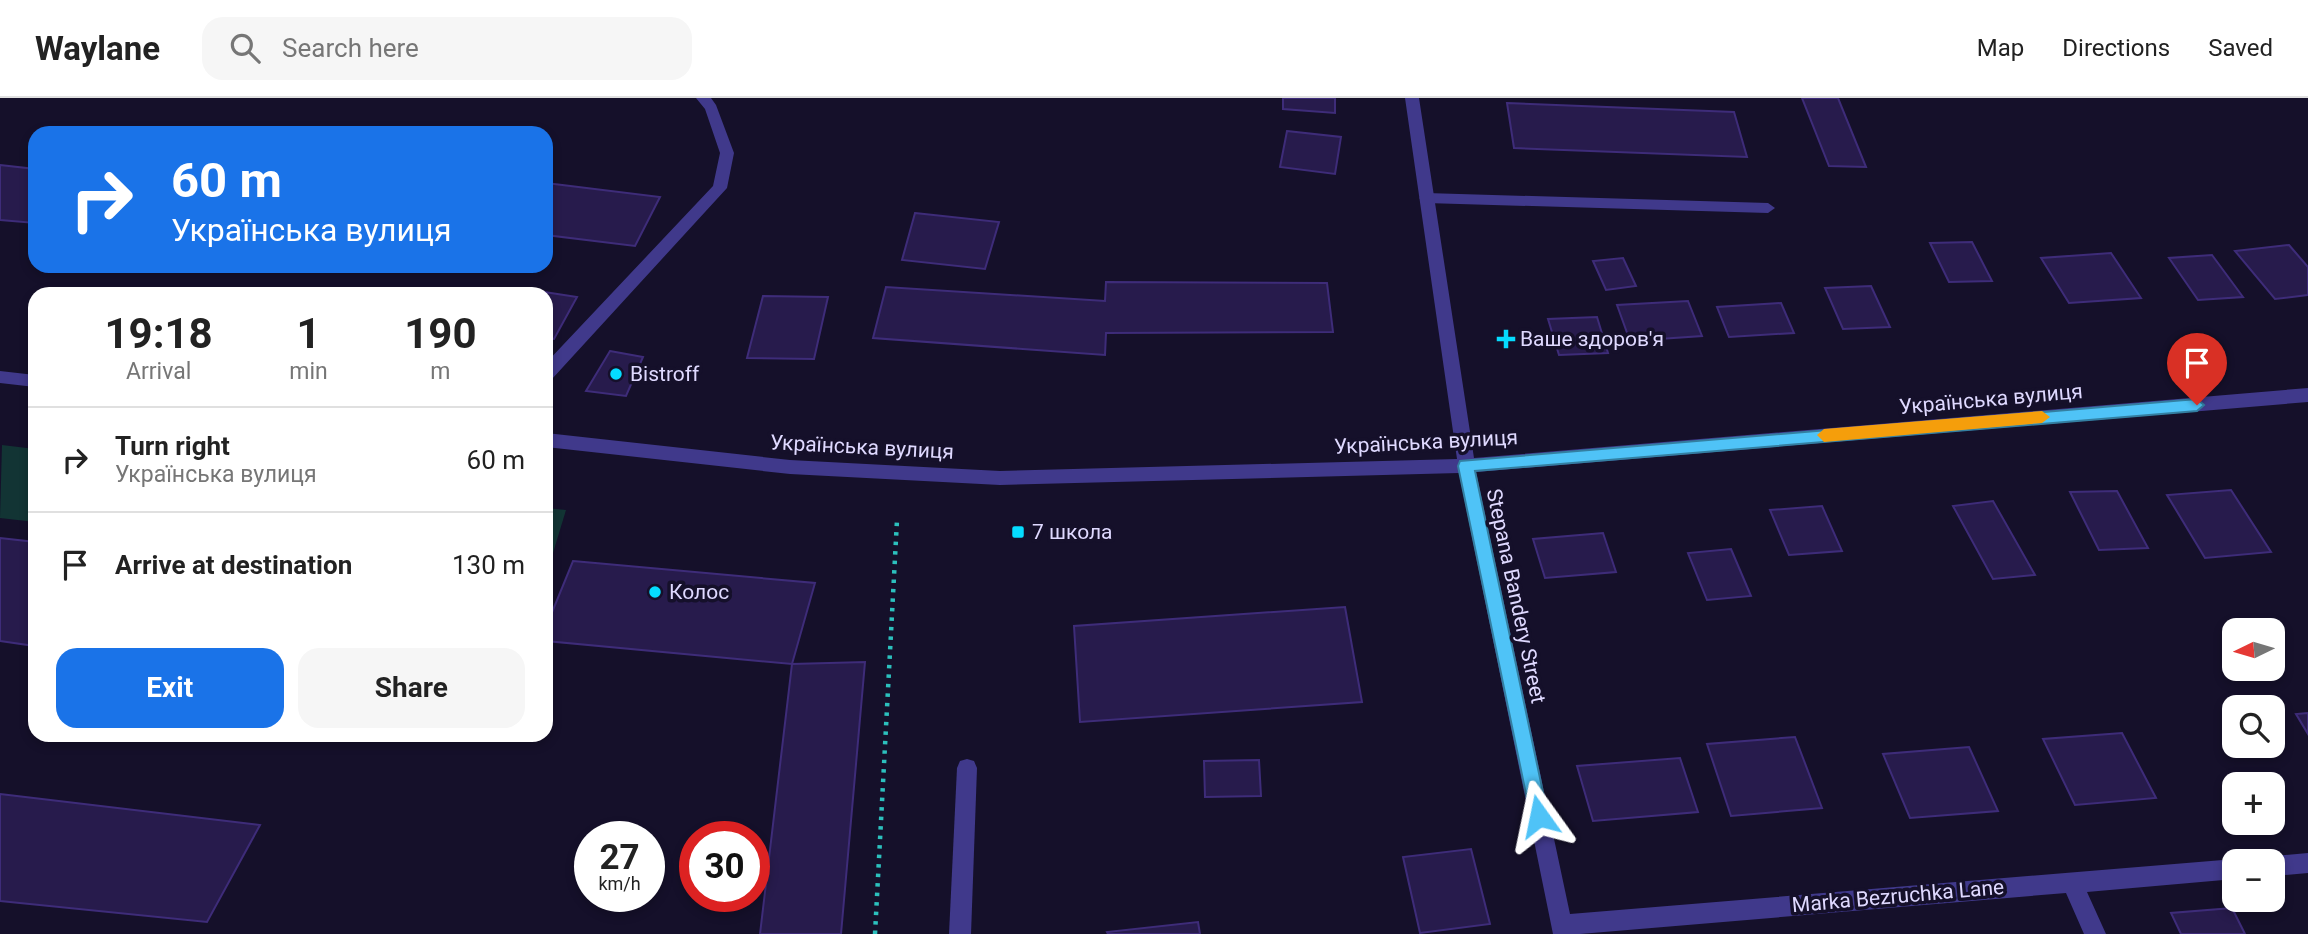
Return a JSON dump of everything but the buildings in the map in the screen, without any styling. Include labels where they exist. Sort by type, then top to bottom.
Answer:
[{"type":"street","points":[[553,366],[720,188],[727,153],[711,108],[703,98]]},
{"type":"street","name":"Stepana Bandery Street","points":[[1412,98],[1466,466],[1563,929]]},
{"type":"street","points":[[1426,198],[1768,208]]},
{"type":"street","points":[[0,377],[28,380]]},
{"type":"street","name":"Українська вулиця","points":[[553,441],[790,467],[1000,478],[1466,466],[2308,396]]},
{"type":"street","points":[[960,934],[967,768]]},
{"type":"street","points":[[2285,865],[2308,863]]},
{"type":"street","name":"Marka Bezruchka Lane","points":[[1563,929],[2071,881],[2222,870]]},
{"type":"street","points":[[2071,881],[2095,934]]},
{"type":"path","points":[[875,934],[897,520]]},
{"type":"green space","points":[[2,445],[28,448],[28,521],[0,518]]},
{"type":"green space","points":[[553,509],[566,510],[553,553]]},
{"type":"slow traffic","points":[[1824,435],[2042,417]]},
{"type":"place","name":"Ваше здоров'я","points":[[1506,339]]},
{"type":"place","name":"Bistroff","points":[[616,374]]},
{"type":"place","name":"7 школа","points":[[1018,532]]},
{"type":"place","name":"Колос","points":[[655,592]]},
{"type":"route","points":[[1539,816],[1466,466],[2197,405]]}]
